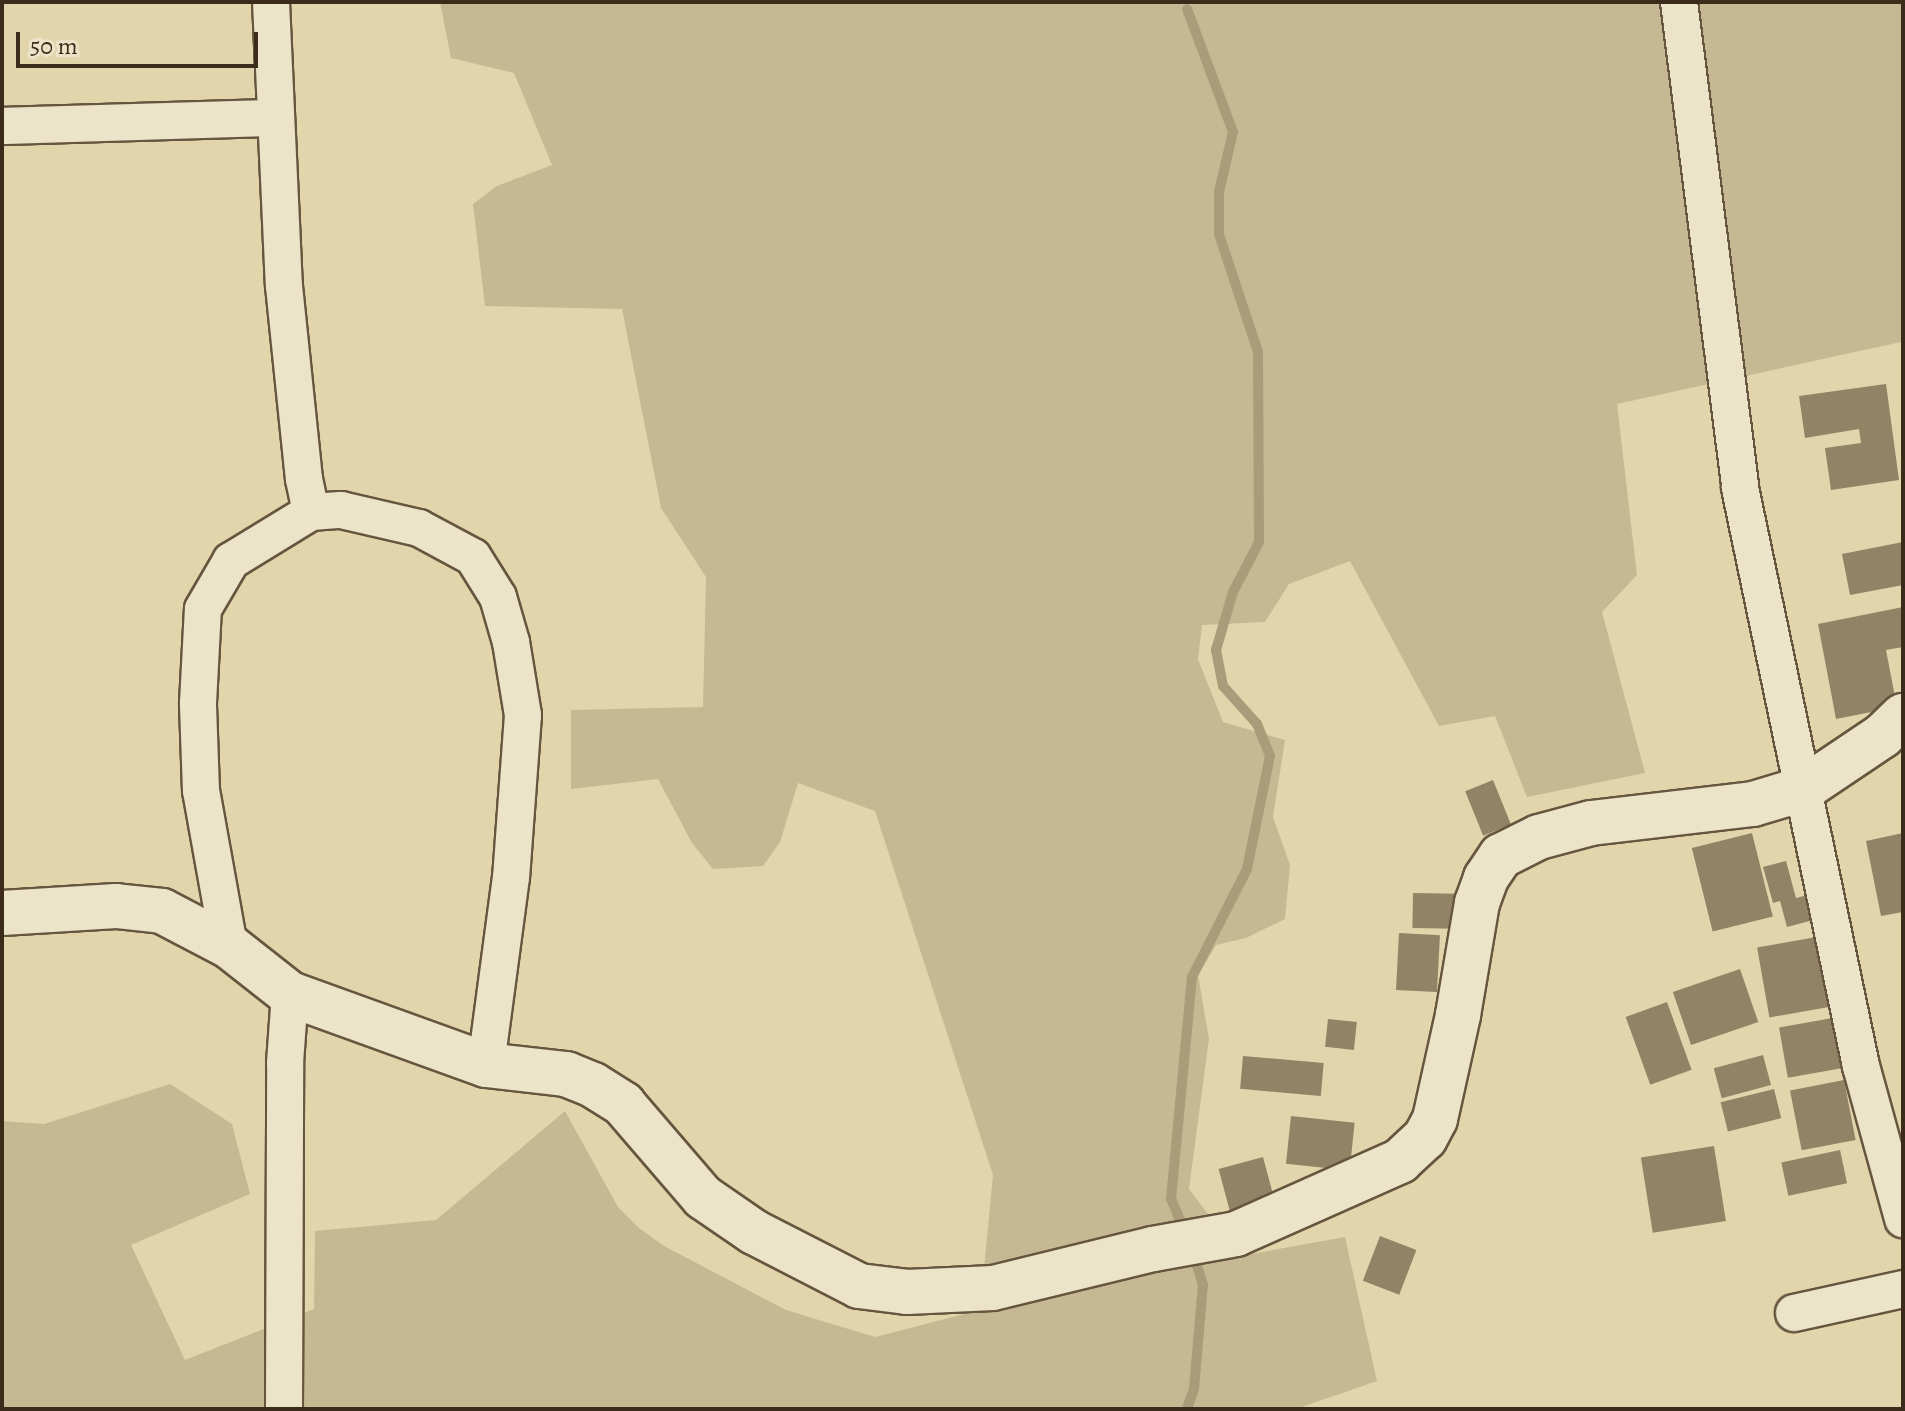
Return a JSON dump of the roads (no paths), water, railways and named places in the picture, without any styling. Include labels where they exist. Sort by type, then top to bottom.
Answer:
[{"type":"street","points":[[271,2],[284,286],[304,479],[311,512]]},
{"type":"street","points":[[1679,2],[1740,488],[1861,1066],[1903,1219]]},
{"type":"street","points":[[2,126],[276,118]]},
{"type":"street","points":[[229,946],[201,791],[198,703],[203,609],[231,561],[311,512],[341,510],[419,528],[473,557],[498,597],[511,642],[523,715],[511,877],[486,1065]]},
{"type":"street","points":[[2,913],[137,906],[162,911],[229,946],[290,994],[486,1065],[566,1074],[593,1085],[623,1104],[703,1197],[754,1232],[859,1286],[907,1292],[993,1288],[1153,1249],[1236,1234],[1400,1161],[1425,1138],[1442,1095],[1477,903],[1486,878],[1501,856],[1539,837],[1591,823],[1753,804],[1803,789],[1882,736],[1903,716]]},
{"type":"street","points":[[284,1409],[285,1063],[290,994]]},
{"type":"street","points":[[1794,1313],[1903,1289]]},
{"type":"waterway","points":[[1186,1234],[1171,1199],[1192,977],[1247,869],[1270,756],[1257,724],[1223,686],[1216,650],[1233,592],[1259,542],[1258,352],[1219,234],[1219,192],[1233,132],[1187,9]]},
{"type":"waterway","points":[[1187,1409],[1194,1389],[1203,1285],[1193,1253]]}]
